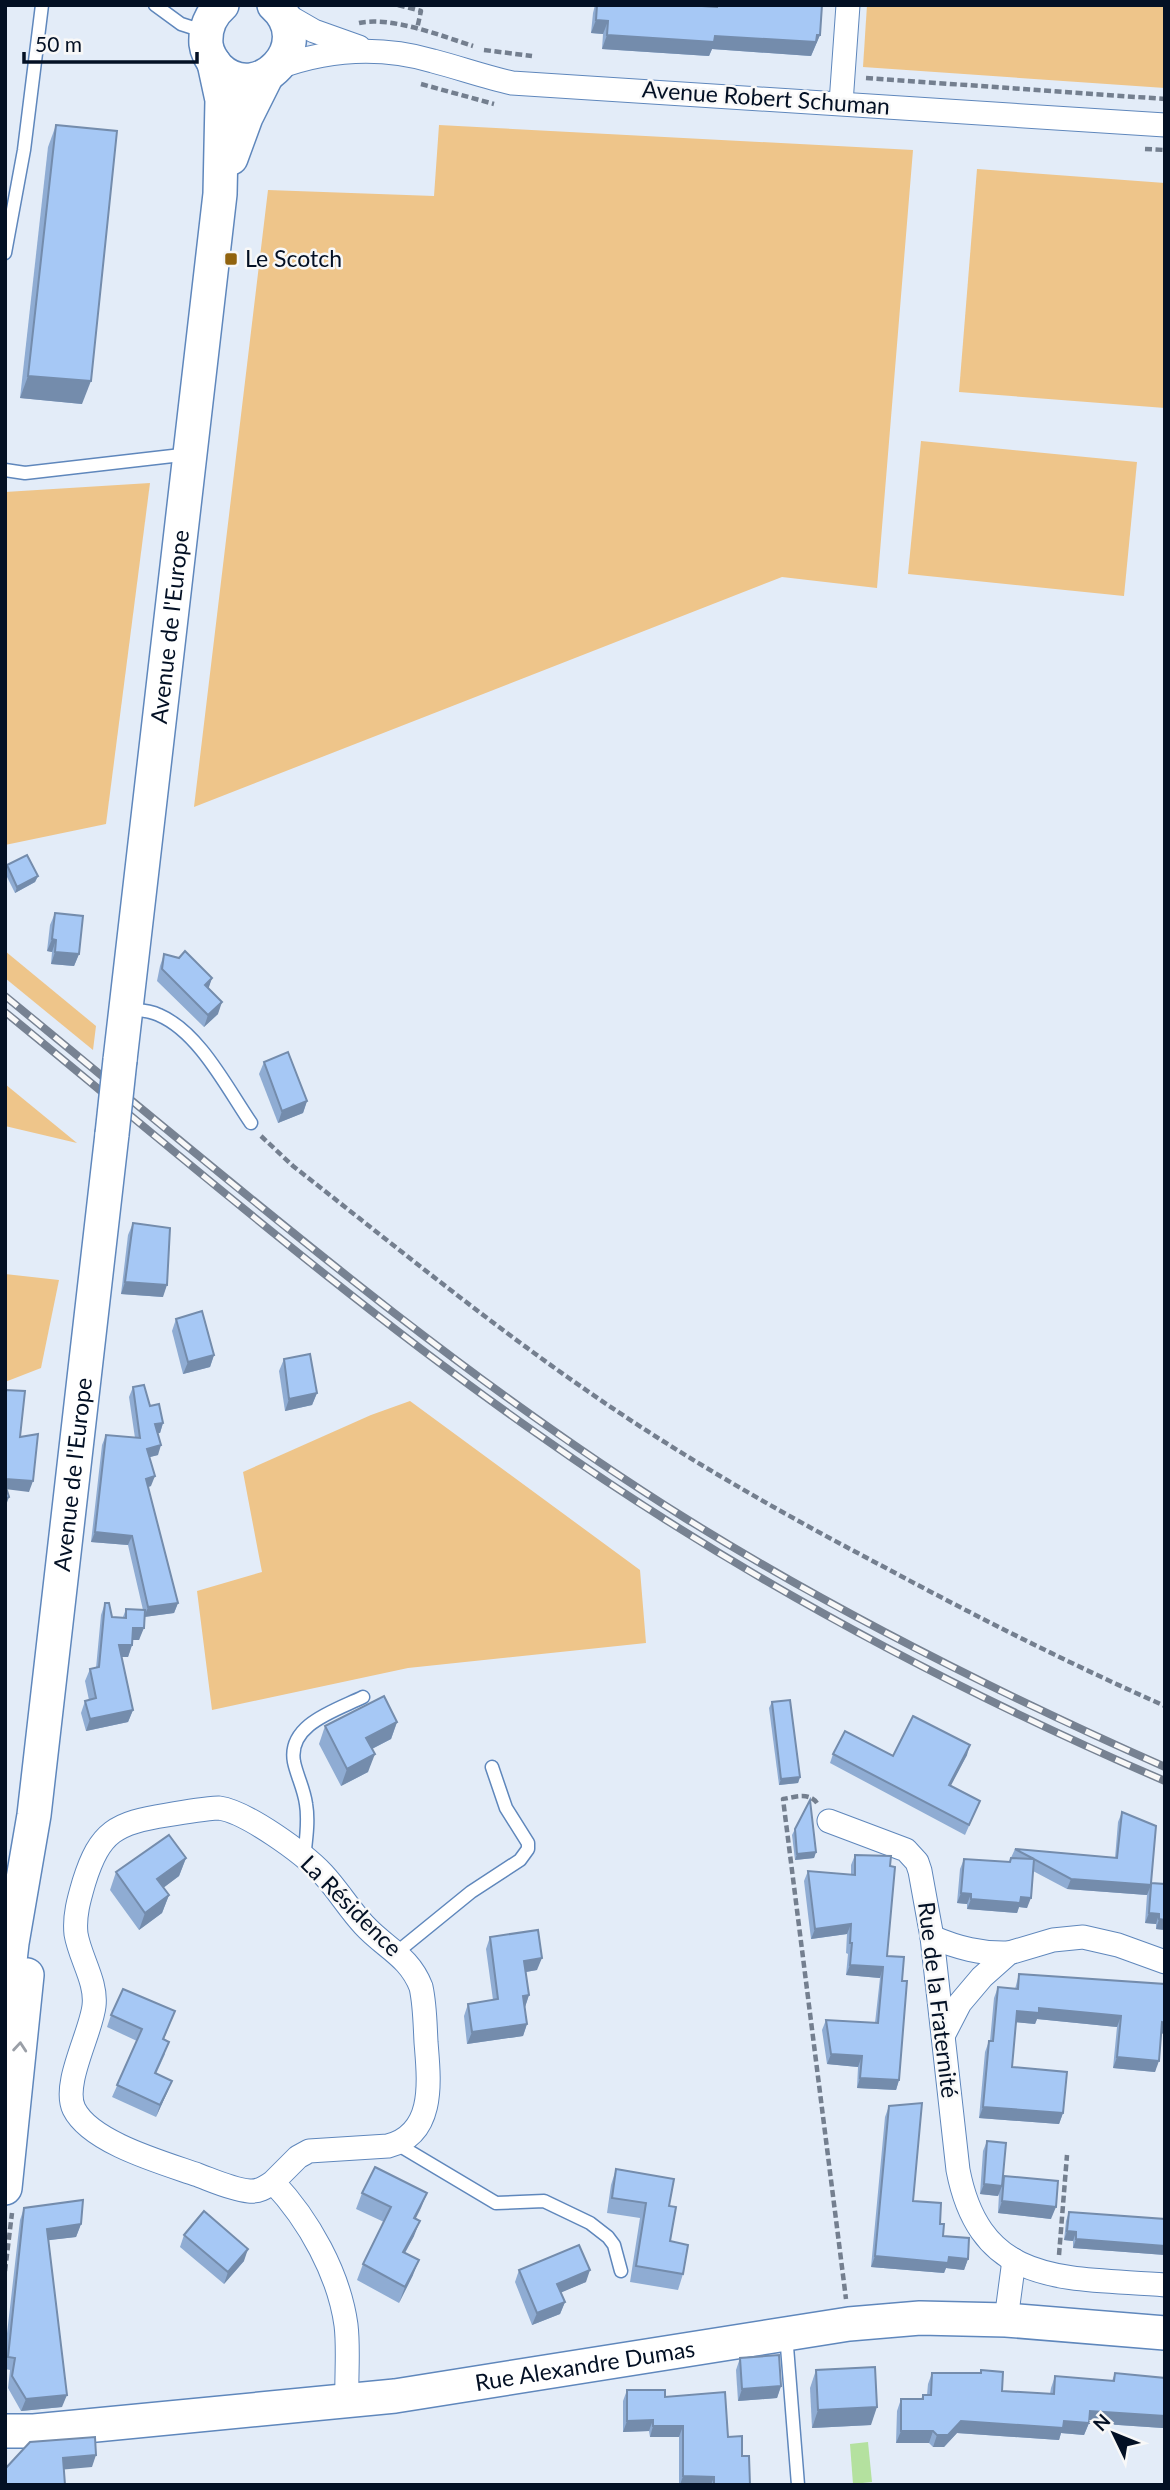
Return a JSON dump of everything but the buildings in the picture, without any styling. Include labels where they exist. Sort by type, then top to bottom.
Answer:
[{"type":"main road","name":"Avenue de l'Europe","points":[[220,194],[246,117],[272,71],[286,55],[288,26],[276,7]]},
{"type":"main road","points":[[215,24],[222,71],[235,78],[251,80],[272,71]]},
{"type":"main road","name":"Avenue de l'Europe","points":[[5,2004],[12,1943],[34,1815],[220,194],[222,100],[215,24]]},
{"type":"main road","name":"Avenue de l'Europe","points":[[5,2188],[29,1952],[34,1815]]},
{"type":"main road","name":"Rue Alexandre Dumas","points":[[5,2431],[34,2431],[408,2394],[786,2333],[920,2318],[1006,2320],[1165,2333]]},
{"type":"street","points":[[841,103],[848,5]]},
{"type":"street","name":"Avenue Robert Schuman","points":[[276,7],[325,35],[372,51]]},
{"type":"street","name":"Avenue Robert Schuman","points":[[272,71],[326,54],[372,51],[413,56],[512,83],[1165,125]]},
{"type":"street","name":"La Résidence","points":[[273,2182],[257,2191],[237,2189],[123,2147],[105,2138],[78,2115],[74,2108],[71,2091],[92,2015],[94,1998],[76,1932],[77,1909],[95,1853],[108,1836],[134,1820],[210,1809],[229,1810],[249,1819],[304,1858],[328,1881],[364,1925],[410,1966],[421,1987],[429,2095],[421,2119],[397,2144]]},
{"type":"street","name":"Rue de la Fraternité","points":[[829,1821],[906,1850],[912,1855],[920,1871],[932,1937],[958,2170],[963,2197],[982,2231],[1001,2251],[1030,2269],[1057,2276],[1165,2285]]},
{"type":"street","points":[[932,1937],[958,1948],[1010,1953],[1053,1940],[1083,1937],[1118,1945],[1165,1962]]},
{"type":"street","points":[[944,2034],[960,2003],[982,1978],[1010,1953]]},
{"type":"street","points":[[347,2401],[347,2329],[337,2289],[308,2228],[273,2182],[298,2157],[309,2151],[397,2144]]},
{"type":"street","points":[[1006,2320],[1014,2260]]},
{"type":"lane","points":[[5,253],[24,150],[42,5]]},
{"type":"lane","points":[[155,5],[181,24],[215,24]]},
{"type":"lane","points":[[5,470],[25,473],[190,454]]},
{"type":"lane","points":[[127,1009],[160,1015],[184,1031],[207,1058],[250,1123]]},
{"type":"lane","points":[[304,1858],[307,1806],[294,1761],[296,1741],[317,1720],[363,1698]]},
{"type":"lane","points":[[396,1953],[471,1892],[524,1855],[528,1843],[506,1808],[492,1767]]},
{"type":"lane","points":[[397,2144],[496,2203],[544,2201],[590,2223],[614,2245],[621,2271]]},
{"type":"lane","points":[[786,2333],[798,2485]]},
{"type":"path","points":[[398,5],[421,11],[417,29]]},
{"type":"path","points":[[250,1123],[277,1153],[512,1337],[647,1431],[794,1519],[930,1592],[1068,1662],[1165,1706]]},
{"type":"path","points":[[829,1821],[813,1799],[806,1796],[783,1799],[849,2324]]},
{"type":"path","points":[[1057,2276],[1067,2155]]},
{"type":"shaded area","points":[[867,5],[1165,5],[1165,88],[863,67]]},
{"type":"shaded area","points":[[439,125],[913,150],[877,588],[782,577],[194,807],[268,190],[434,196]]},
{"type":"shaded area","points":[[977,169],[1165,183],[1165,408],[959,392]]},
{"type":"shaded area","points":[[921,441],[1137,462],[1124,596],[908,574]]},
{"type":"shaded area","points":[[150,483],[106,824],[5,845],[5,492]]},
{"type":"shaded area","points":[[5,951],[96,1026],[93,1050],[5,978]]},
{"type":"shaded area","points":[[5,1084],[77,1143],[5,1126]]},
{"type":"shaded area","points":[[5,1274],[59,1280],[41,1368],[5,1382]]},
{"type":"shaded area","points":[[410,1401],[640,1570],[646,1643],[408,1668],[212,1710],[197,1591],[262,1572],[243,1472],[371,1415]]},
{"type":"shaded area","points":[[868,2442],[872,2482],[853,2484],[850,2444]]},
{"type":"railway","points":[[5,996],[253,1201],[421,1334],[595,1459],[685,1518],[801,1587],[920,1651],[1165,1767]]},
{"type":"railway","points":[[5,1012],[335,1282],[470,1385],[613,1486],[688,1534],[843,1624],[1002,1706],[1165,1781]]},
{"type":"place","name":"Le Scotch","points":[[231,259]]}]
